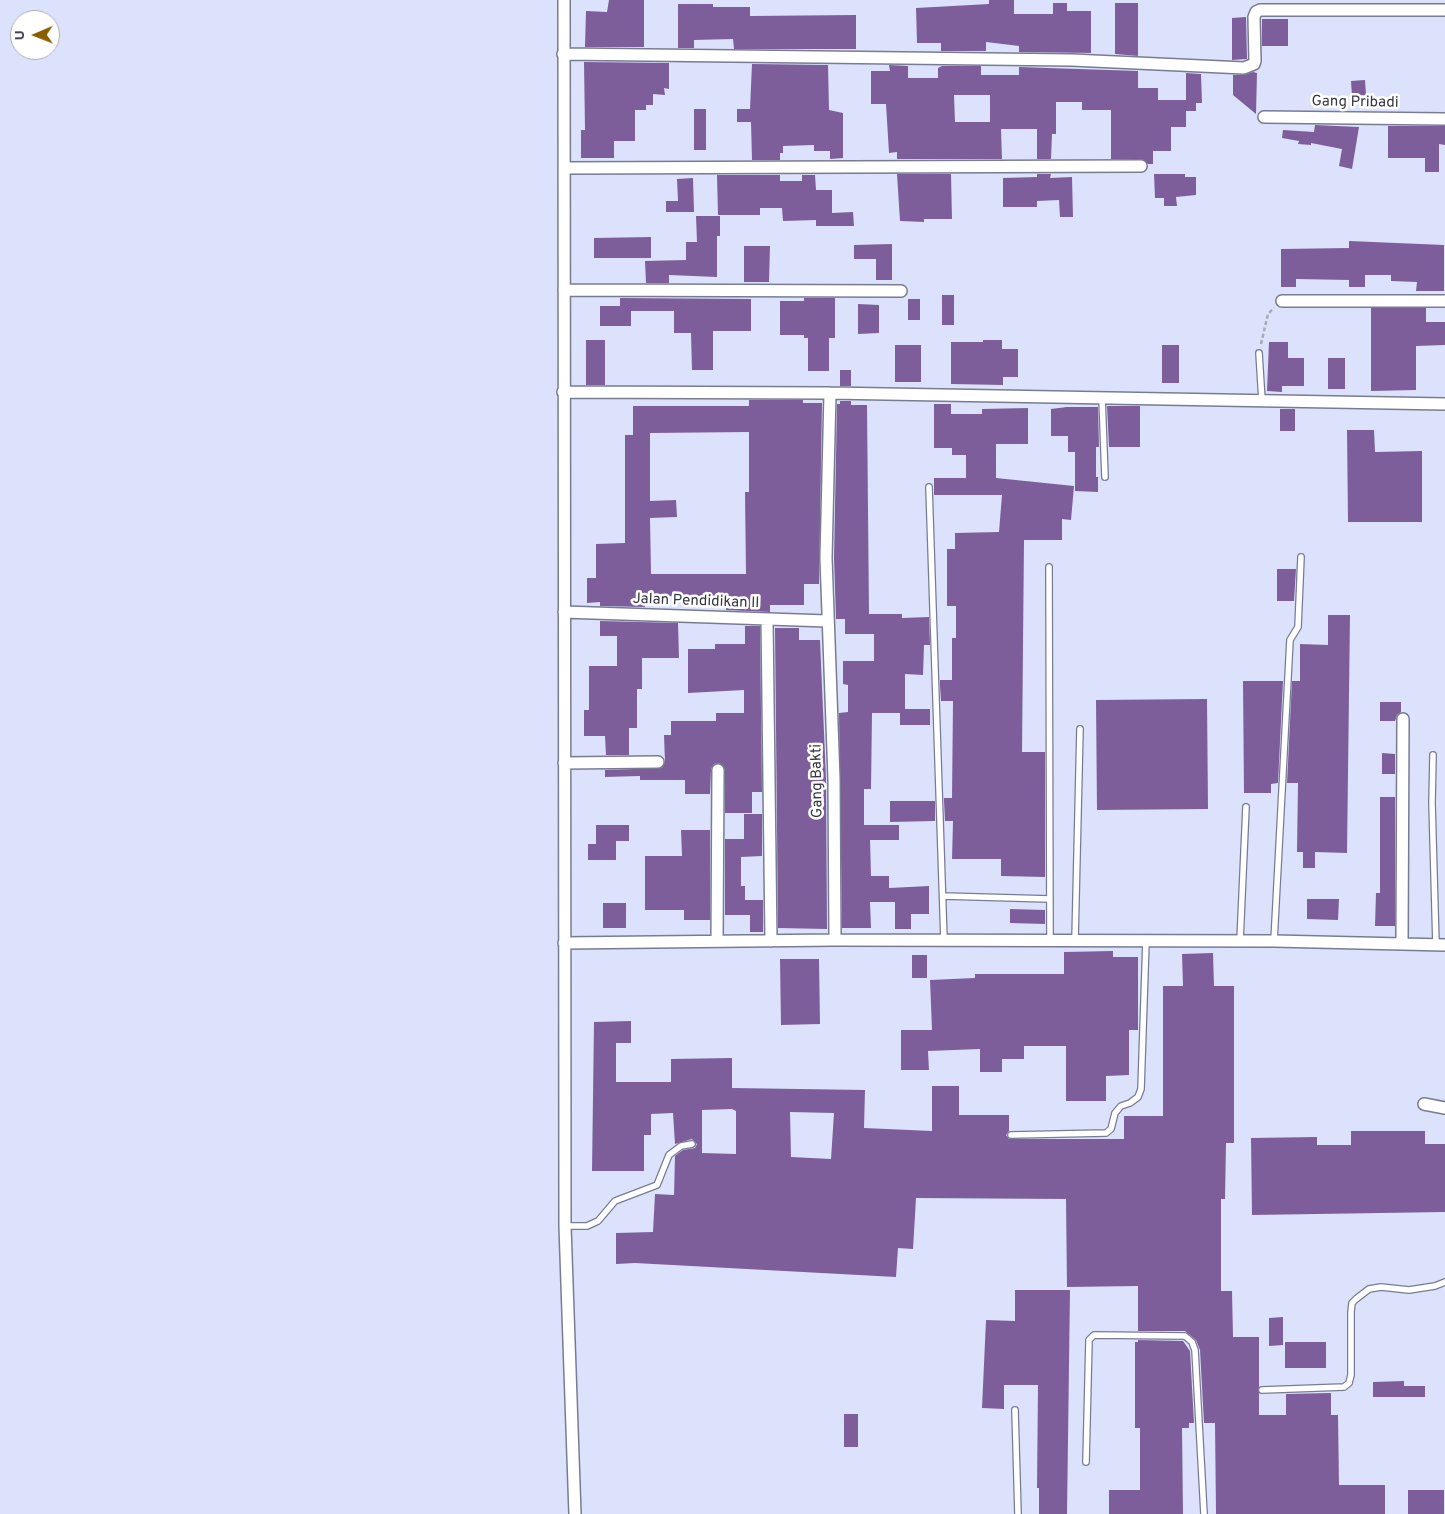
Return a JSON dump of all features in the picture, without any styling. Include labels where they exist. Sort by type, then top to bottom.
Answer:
[{"type":"street","points":[[564,0],[565,1226],[575,1514]]},
{"type":"street","points":[[563,54],[1072,60],[1244,68],[1254,64],[1254,17],[1256,12],[1260,10],[1445,10]]},
{"type":"street","name":"Gang Pribadi","points":[[1264,117],[1445,119]]},
{"type":"street","points":[[564,168],[1141,166]]},
{"type":"street","points":[[564,290],[901,291]]},
{"type":"street","points":[[1282,301],[1445,301]]},
{"type":"street","points":[[563,392],[830,393],[1445,404]]},
{"type":"street","name":"Gang Bakti","points":[[830,393],[826,558],[834,779],[835,940]]},
{"type":"street","name":"Jalan Pendidikan II","points":[[564,612],[827,621]]},
{"type":"street","points":[[767,619],[771,940]]},
{"type":"street","points":[[1402,943],[1403,719]]},
{"type":"street","points":[[564,763],[658,762]]},
{"type":"street","points":[[717,941],[718,770]]},
{"type":"street","points":[[564,943],[771,940],[1274,940],[1440,945]]},
{"type":"street","points":[[1424,1104],[1445,1108]]},
{"type":"lane","points":[[1259,353],[1262,402]]},
{"type":"lane","points":[[1102,398],[1105,478]]},
{"type":"lane","points":[[929,487],[944,941]]},
{"type":"lane","points":[[1274,940],[1290,640],[1298,627],[1301,557]]},
{"type":"lane","points":[[1049,567],[1050,940]]},
{"type":"lane","points":[[1075,940],[1080,730]]},
{"type":"lane","points":[[1433,755],[1432,803],[1440,945]]},
{"type":"lane","points":[[1240,941],[1246,807]]},
{"type":"lane","points":[[943,896],[1050,900]]},
{"type":"lane","points":[[1011,1135],[1106,1134],[1111,1129],[1115,1113],[1121,1106],[1130,1103],[1138,1096],[1141,1089],[1146,941]]},
{"type":"lane","points":[[565,1226],[587,1226],[598,1221],[615,1201],[657,1185],[669,1155],[682,1146],[692,1144]]},
{"type":"lane","points":[[1262,1390],[1344,1388],[1349,1383],[1351,1375],[1352,1303],[1369,1289],[1381,1287],[1409,1290],[1435,1286],[1445,1282]]},
{"type":"lane","points":[[1086,1462],[1089,1340],[1094,1335],[1185,1336],[1192,1342],[1195,1350],[1204,1514]]},
{"type":"lane","points":[[1015,1410],[1018,1514]]},
{"type":"path","points":[[1259,353],[1268,314],[1282,301]]},
{"type":"building","points":[[609,0],[644,0],[644,47],[585,47],[586,11],[607,12]]},
{"type":"building","points":[[989,0],[1014,0],[1014,14],[1053,14],[1053,3],[1067,3],[1067,11],[1091,11],[1091,53],[1019,52],[1019,46],[986,42],[986,51],[941,51],[941,43],[917,43],[916,8],[989,4]]},
{"type":"building","points":[[1115,3],[1138,3],[1138,56],[1115,54]]},
{"type":"building","points":[[678,4],[713,4],[713,7],[750,7],[750,16],[856,15],[856,49],[734,49],[733,39],[694,40],[694,48],[678,48]]},
{"type":"building","points":[[1246,17],[1247,59],[1232,60],[1232,18]]},
{"type":"building","points":[[1262,19],[1288,19],[1288,46],[1262,46]]},
{"type":"building","points":[[584,62],[669,63],[669,89],[664,88],[665,95],[653,94],[653,105],[646,105],[646,110],[635,110],[635,141],[614,141],[614,158],[581,158],[581,130],[585,130]]},
{"type":"building","points":[[752,64],[828,65],[829,110],[843,113],[843,158],[830,159],[830,151],[814,151],[814,145],[783,146],[780,160],[752,160],[751,122],[737,122],[737,109],[750,109]]},
{"type":"building","points":[[889,65],[908,66],[908,78],[938,78],[938,68],[942,66],[981,66],[981,75],[1019,75],[1019,67],[1138,71],[1138,88],[1158,88],[1158,100],[1186,100],[1186,73],[1201,74],[1202,103],[1196,103],[1196,111],[1186,111],[1186,127],[1171,127],[1171,151],[1153,151],[1153,164],[1148,164],[1141,159],[1111,159],[1111,110],[1082,110],[1082,102],[1056,102],[1056,134],[1052,134],[1051,159],[1037,159],[1037,129],[1001,129],[1002,159],[897,159],[897,152],[889,153],[886,104],[871,104],[871,71],[890,71]],"holes":[[[954,95],[990,95],[990,122],[955,122]]]},
{"type":"building","points":[[1253,72],[1257,73],[1256,114],[1233,95],[1233,75],[1244,75]]},
{"type":"building","points":[[1365,80],[1366,95],[1352,96],[1351,81]]},
{"type":"building","points":[[694,109],[706,109],[706,150],[694,150]]},
{"type":"building","points":[[1315,125],[1359,127],[1352,169],[1339,166],[1342,149],[1311,143],[1311,145],[1298,144],[1299,141],[1282,138],[1283,130],[1314,132]]},
{"type":"building","points":[[1388,126],[1445,126],[1445,145],[1439,144],[1439,172],[1425,172],[1425,158],[1388,158]]},
{"type":"building","points":[[897,174],[951,174],[952,219],[924,219],[924,222],[900,221]]},
{"type":"building","points":[[1037,174],[1051,174],[1050,178],[1072,177],[1073,217],[1060,217],[1059,200],[1037,201],[1037,207],[1003,207],[1003,178],[1037,177]]},
{"type":"building","points":[[1154,174],[1185,174],[1185,177],[1196,177],[1196,195],[1176,197],[1177,206],[1164,206],[1164,198],[1155,198]]},
{"type":"building","points":[[717,175],[780,175],[780,181],[802,181],[802,175],[815,175],[816,190],[832,190],[832,213],[853,212],[854,226],[816,226],[816,220],[783,221],[782,208],[760,208],[760,215],[718,215]]},
{"type":"building","points":[[693,178],[694,212],[666,212],[666,201],[678,201],[677,179]]},
{"type":"building","points":[[696,216],[720,216],[720,236],[717,236],[717,277],[669,275],[669,283],[646,283],[645,261],[686,260],[686,242],[697,242]]},
{"type":"building","points":[[651,237],[651,258],[594,258],[594,238]]},
{"type":"building","points":[[1349,241],[1444,245],[1444,291],[1416,291],[1417,282],[1391,281],[1391,275],[1365,275],[1365,287],[1349,287],[1349,280],[1296,279],[1296,287],[1281,287],[1281,249],[1349,248]]},
{"type":"building","points":[[892,244],[892,280],[876,280],[876,259],[854,259],[854,245]]},
{"type":"building","points":[[744,246],[770,246],[769,282],[744,282]]},
{"type":"building","points":[[942,295],[954,295],[954,325],[942,325]]},
{"type":"building","points":[[620,298],[751,299],[751,331],[713,331],[713,370],[692,370],[691,333],[674,333],[674,311],[631,311],[631,326],[600,326],[600,306],[620,306]]},
{"type":"building","points":[[804,298],[835,298],[835,338],[829,338],[829,371],[808,371],[808,338],[804,338],[804,335],[780,335],[780,301],[804,301]]},
{"type":"building","points":[[908,299],[920,299],[920,320],[908,320]]},
{"type":"building","points":[[858,304],[879,305],[879,333],[858,334]]},
{"type":"building","points":[[1371,308],[1426,308],[1426,322],[1445,322],[1445,345],[1416,346],[1416,390],[1371,391]]},
{"type":"building","points":[[586,340],[605,340],[605,385],[586,385]]},
{"type":"building","points":[[983,340],[1002,340],[1002,349],[1018,349],[1018,377],[1003,377],[1003,385],[951,384],[951,342],[983,342]]},
{"type":"building","points":[[1269,342],[1288,342],[1288,358],[1304,358],[1304,386],[1282,386],[1282,392],[1267,391]]},
{"type":"building","points":[[895,345],[921,345],[921,382],[895,382]]},
{"type":"building","points":[[1162,345],[1179,345],[1179,383],[1162,383]]},
{"type":"building","points":[[1328,358],[1345,358],[1345,389],[1328,389]]},
{"type":"building","points":[[840,370],[851,370],[851,386],[840,386]]},
{"type":"building","points":[[749,400],[803,400],[803,403],[822,403],[819,584],[804,584],[804,605],[770,605],[770,612],[726,610],[726,596],[645,596],[645,607],[600,606],[600,602],[587,603],[587,578],[596,578],[596,544],[625,543],[625,435],[633,435],[633,406],[749,406]],"holes":[[[749,432],[749,492],[745,492],[746,574],[651,574],[650,518],[677,517],[676,500],[650,501],[650,433]]]},
{"type":"building","points":[[840,401],[851,401],[851,405],[867,405],[869,614],[902,614],[902,618],[929,617],[930,645],[924,645],[923,675],[905,674],[905,709],[930,709],[930,725],[900,725],[900,713],[872,713],[871,789],[864,789],[864,825],[899,825],[899,840],[870,840],[871,876],[889,876],[889,888],[929,886],[929,914],[911,914],[911,929],[895,929],[895,902],[870,902],[871,928],[842,928],[839,713],[848,712],[848,685],[843,684],[843,661],[874,661],[874,634],[845,634],[845,619],[836,619],[834,558],[837,404],[840,404]]},
{"type":"building","points":[[934,404],[951,404],[951,414],[982,414],[982,409],[1028,408],[1028,444],[996,444],[996,478],[1074,486],[1071,520],[1062,519],[1062,540],[1024,540],[1022,752],[1045,752],[1045,877],[1001,876],[1001,859],[952,859],[953,821],[945,821],[944,798],[952,798],[953,701],[941,701],[940,685],[940,680],[952,680],[952,638],[956,638],[956,606],[947,606],[947,549],[955,549],[955,533],[999,532],[1002,495],[934,495],[934,478],[966,478],[966,455],[952,455],[952,448],[934,448]]},
{"type":"building","points":[[1107,406],[1140,406],[1140,447],[1109,447]]},
{"type":"building","points":[[1098,407],[1099,447],[1096,447],[1096,477],[1098,477],[1098,492],[1075,491],[1075,452],[1068,452],[1068,436],[1051,436],[1051,409]]},
{"type":"building","points":[[1280,409],[1295,409],[1295,431],[1280,431]]},
{"type":"building","points":[[1347,430],[1374,430],[1375,452],[1422,451],[1422,522],[1348,522]]},
{"type":"building","points":[[1277,569],[1296,569],[1294,601],[1277,601]]},
{"type":"building","points":[[1328,615],[1350,615],[1347,853],[1315,852],[1315,868],[1303,868],[1303,852],[1297,852],[1298,783],[1287,783],[1292,681],[1300,681],[1300,644],[1328,645]]},
{"type":"building","points":[[600,621],[678,623],[679,658],[642,658],[642,689],[637,689],[637,728],[629,728],[629,755],[606,755],[605,736],[584,736],[584,710],[589,710],[589,666],[617,666],[617,636],[600,636]]},
{"type":"building","points":[[745,626],[760,626],[762,792],[752,792],[752,813],[725,813],[725,770],[719,763],[714,764],[711,769],[710,794],[685,794],[685,780],[640,780],[640,776],[605,777],[605,770],[662,768],[665,762],[664,735],[671,735],[671,721],[716,721],[716,713],[744,713],[744,690],[688,693],[688,649],[715,649],[715,644],[745,644]]},
{"type":"building","points":[[775,628],[799,628],[799,640],[820,640],[826,779],[827,929],[778,928]]},
{"type":"building","points":[[1243,681],[1283,681],[1278,783],[1271,784],[1271,793],[1244,793]]},
{"type":"building","points":[[1207,699],[1208,809],[1097,810],[1096,700]]},
{"type":"building","points":[[1380,702],[1401,702],[1401,712],[1397,715],[1395,721],[1380,721]]},
{"type":"building","points":[[1382,753],[1395,754],[1395,774],[1382,774]]},
{"type":"building","points":[[1380,797],[1395,797],[1395,926],[1375,926],[1376,893],[1380,893]]},
{"type":"building","points":[[890,801],[935,801],[935,821],[890,822]]},
{"type":"building","points":[[744,814],[762,814],[762,856],[741,857],[741,886],[745,886],[745,900],[763,900],[763,932],[750,932],[750,915],[725,915],[725,839],[744,839]]},
{"type":"building","points":[[596,825],[629,825],[629,841],[616,841],[616,860],[588,860],[588,844],[596,844]]},
{"type":"building","points":[[681,830],[710,830],[710,920],[684,920],[684,910],[645,910],[645,856],[682,856]]},
{"type":"building","points":[[1307,899],[1339,899],[1338,920],[1307,919]]},
{"type":"building","points":[[603,903],[626,903],[626,928],[603,928]]},
{"type":"building","points":[[1010,909],[1045,910],[1045,924],[1010,923]]},
{"type":"building","points":[[1113,951],[1113,957],[1138,957],[1138,1030],[1129,1030],[1129,1075],[1106,1076],[1106,1101],[1066,1101],[1066,1046],[1024,1046],[1024,1059],[1002,1059],[1002,1072],[980,1072],[980,1049],[928,1051],[929,1070],[901,1070],[901,1030],[932,1030],[930,980],[975,978],[975,974],[1064,974],[1064,952]]},
{"type":"building","points":[[1213,953],[1214,986],[1234,986],[1234,1143],[1226,1143],[1225,1199],[1221,1199],[1221,1291],[1232,1291],[1233,1337],[1259,1337],[1259,1415],[1286,1415],[1286,1394],[1331,1393],[1331,1415],[1338,1415],[1339,1485],[1385,1485],[1385,1514],[1216,1514],[1215,1423],[1204,1423],[1200,1350],[1196,1340],[1185,1331],[1138,1331],[1138,1286],[1067,1287],[1066,1199],[916,1198],[913,1249],[898,1248],[896,1277],[635,1263],[616,1264],[616,1233],[653,1232],[655,1194],[674,1195],[675,1156],[683,1150],[695,1148],[697,1144],[692,1139],[675,1144],[673,1113],[651,1114],[651,1135],[644,1135],[644,1171],[592,1171],[594,1022],[631,1021],[631,1043],[616,1043],[616,1082],[671,1082],[671,1059],[732,1058],[732,1088],[865,1090],[864,1128],[932,1131],[932,1086],[959,1086],[959,1115],[1009,1115],[1009,1131],[1006,1135],[1009,1139],[1124,1139],[1124,1116],[1163,1116],[1163,986],[1183,986],[1182,954]],"holes":[[[732,1109],[736,1111],[736,1154],[702,1153],[702,1110]],[[790,1112],[834,1113],[831,1159],[791,1157]]]},
{"type":"building","points":[[912,955],[927,955],[927,978],[912,978]]},
{"type":"building","points":[[780,959],[819,959],[820,1024],[781,1025]]},
{"type":"building","points":[[1351,1131],[1425,1131],[1425,1144],[1445,1144],[1445,1212],[1252,1215],[1251,1138],[1317,1137],[1317,1145],[1351,1145]]},
{"type":"building","points":[[1015,1290],[1070,1290],[1067,1514],[1039,1514],[1039,1488],[1037,1488],[1038,1385],[1004,1385],[1004,1409],[982,1408],[986,1320],[1015,1321]]},
{"type":"building","points":[[1283,1317],[1283,1345],[1269,1346],[1269,1318]]},
{"type":"building","points":[[1138,1340],[1183,1341],[1190,1351],[1194,1423],[1189,1423],[1189,1428],[1182,1428],[1183,1514],[1109,1514],[1109,1490],[1140,1490],[1140,1428],[1135,1428],[1135,1342],[1138,1342]]},
{"type":"building","points":[[1285,1342],[1326,1342],[1326,1368],[1285,1368]]},
{"type":"building","points":[[1404,1381],[1404,1386],[1425,1386],[1425,1397],[1373,1397],[1373,1382]]},
{"type":"building","points":[[844,1414],[858,1414],[858,1447],[844,1447]]},
{"type":"building","points":[[1408,1490],[1444,1490],[1444,1514],[1408,1514]]}]
